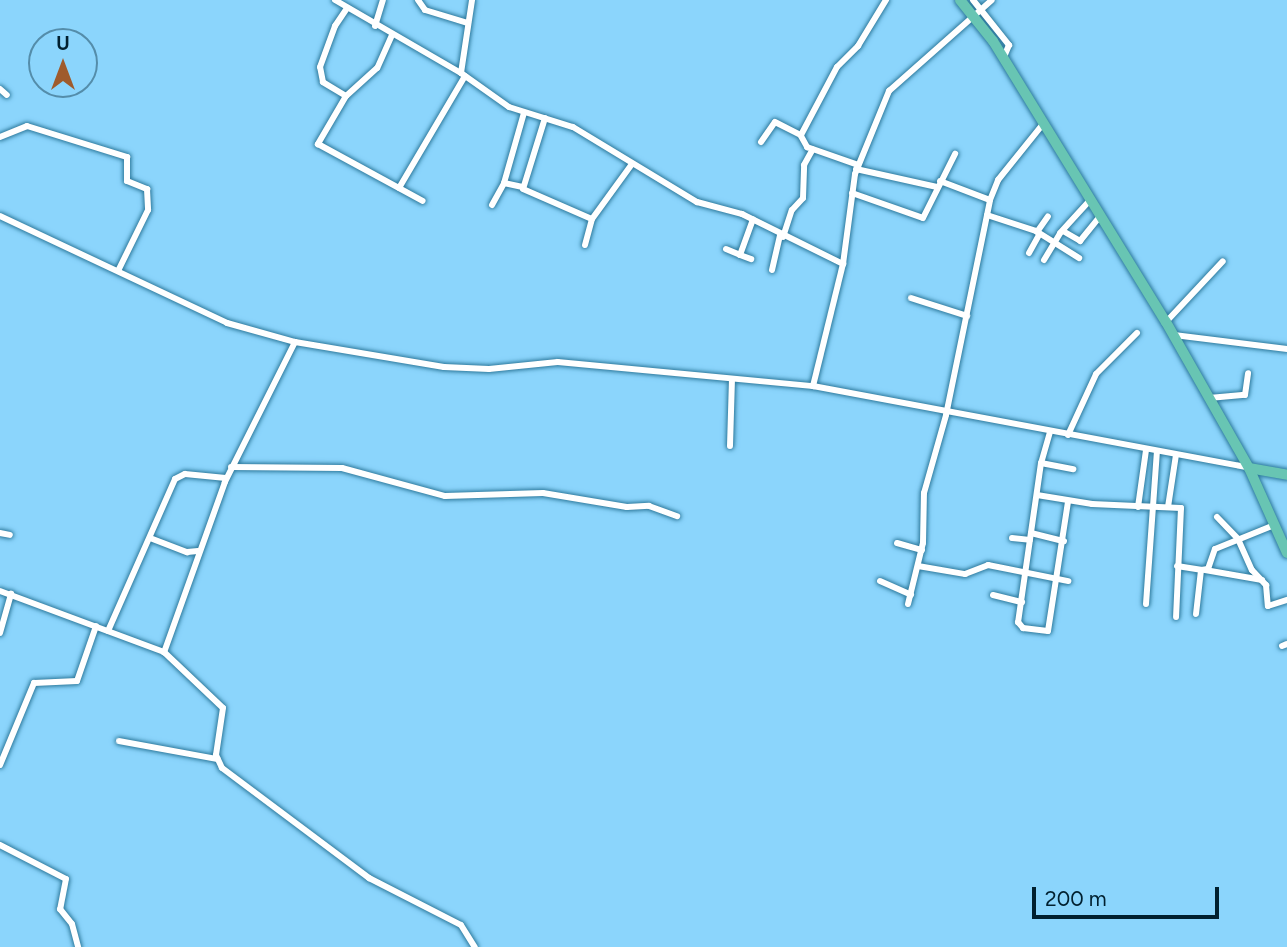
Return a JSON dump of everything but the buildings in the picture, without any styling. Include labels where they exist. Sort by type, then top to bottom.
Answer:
[{"type":"main road","points":[[960,0],[978,13],[1043,124],[1166,322],[1249,468],[1287,553]]},
{"type":"main road","points":[[1249,468],[1287,475]]},
{"type":"street","points":[[335,0],[375,26],[463,75],[502,103],[524,113],[573,127],[697,202],[753,219],[782,236],[843,264]]},
{"type":"street","points":[[375,26],[383,0]]},
{"type":"street","points":[[418,0],[425,10],[468,23]]},
{"type":"street","points":[[399,188],[463,75],[472,0]]},
{"type":"street","points":[[886,0],[854,52],[837,67],[801,136],[802,144],[885,177],[939,184],[990,200]]},
{"type":"street","points":[[972,0],[978,13]]},
{"type":"street","points":[[813,386],[843,264],[857,167],[890,91],[992,0]]},
{"type":"street","points":[[346,96],[325,84],[320,67],[335,26],[347,8]]},
{"type":"street","points":[[392,35],[377,68],[346,96],[318,144],[423,201]]},
{"type":"street","points":[[0,89],[7,95]]},
{"type":"street","points":[[492,205],[504,183],[524,113]]},
{"type":"street","points":[[523,187],[545,118]]},
{"type":"street","points":[[761,142],[775,122],[801,136]]},
{"type":"street","points":[[908,604],[922,550],[924,493],[946,415],[990,200],[998,180],[1043,124]]},
{"type":"street","points":[[0,137],[27,126],[127,157],[127,181],[147,189],[148,210],[119,269]]},
{"type":"street","points":[[772,270],[790,214],[803,198],[804,165],[813,149]]},
{"type":"street","points":[[852,192],[922,219],[955,154]]},
{"type":"street","points":[[584,245],[593,219],[632,164]]},
{"type":"street","points":[[885,177],[887,168]]},
{"type":"street","points":[[504,183],[523,187],[593,219]]},
{"type":"street","points":[[488,194],[496,197]]},
{"type":"street","points":[[1044,260],[1053,243],[1091,199]]},
{"type":"street","points":[[987,215],[1038,233],[1079,258]]},
{"type":"street","points":[[1070,253],[1101,215]]},
{"type":"street","points":[[0,216],[119,269],[227,323],[295,342],[398,360],[486,369],[558,362],[813,386],[946,415],[1249,468]]},
{"type":"street","points":[[1029,253],[1048,216]]},
{"type":"street","points":[[740,256],[753,219]]},
{"type":"street","points":[[1063,231],[1080,242]]},
{"type":"street","points":[[726,249],[751,259]]},
{"type":"street","points":[[1166,322],[1223,261]]},
{"type":"street","points":[[911,298],[967,316]]},
{"type":"street","points":[[1068,435],[1096,374],[1137,333]]},
{"type":"street","points":[[1173,335],[1287,349]]},
{"type":"street","points":[[164,652],[226,478],[295,342]]},
{"type":"street","points":[[1209,398],[1245,395],[1248,373]]},
{"type":"street","points":[[730,446],[732,379]]},
{"type":"street","points":[[1050,432],[1041,463],[1020,626],[1046,633],[1064,541],[1068,502]]},
{"type":"street","points":[[1138,507],[1146,450]]},
{"type":"street","points":[[1146,604],[1157,452]]},
{"type":"street","points":[[1168,507],[1176,455]]},
{"type":"street","points":[[1041,463],[1073,469]]},
{"type":"street","points":[[232,467],[342,468],[445,496],[543,493],[627,507],[649,506],[677,516]]},
{"type":"street","points":[[108,631],[178,476],[226,478]]},
{"type":"street","points":[[1037,495],[1068,502],[1182,510],[1176,617]]},
{"type":"street","points":[[1217,517],[1238,540],[1262,580],[1269,607],[1287,600]]},
{"type":"street","points":[[1196,614],[1203,570],[1215,550],[1275,526]]},
{"type":"street","points":[[0,533],[10,535]]},
{"type":"street","points":[[150,538],[187,552],[198,551]]},
{"type":"street","points":[[1012,538],[1064,541]]},
{"type":"street","points":[[897,543],[922,550]]},
{"type":"street","points":[[918,566],[965,574],[988,565],[1068,581]]},
{"type":"street","points":[[1177,566],[1262,580]]},
{"type":"street","points":[[880,581],[911,595]]},
{"type":"street","points":[[0,591],[164,652],[223,708],[217,759]]},
{"type":"street","points":[[0,634],[11,594]]},
{"type":"street","points":[[993,595],[1022,602]]},
{"type":"street","points":[[0,765],[35,682],[75,682],[96,626]]},
{"type":"street","points":[[119,741],[217,759],[243,786],[363,874],[458,923],[475,947]]},
{"type":"street","points":[[0,845],[66,879],[60,909],[72,924],[79,947]]}]
